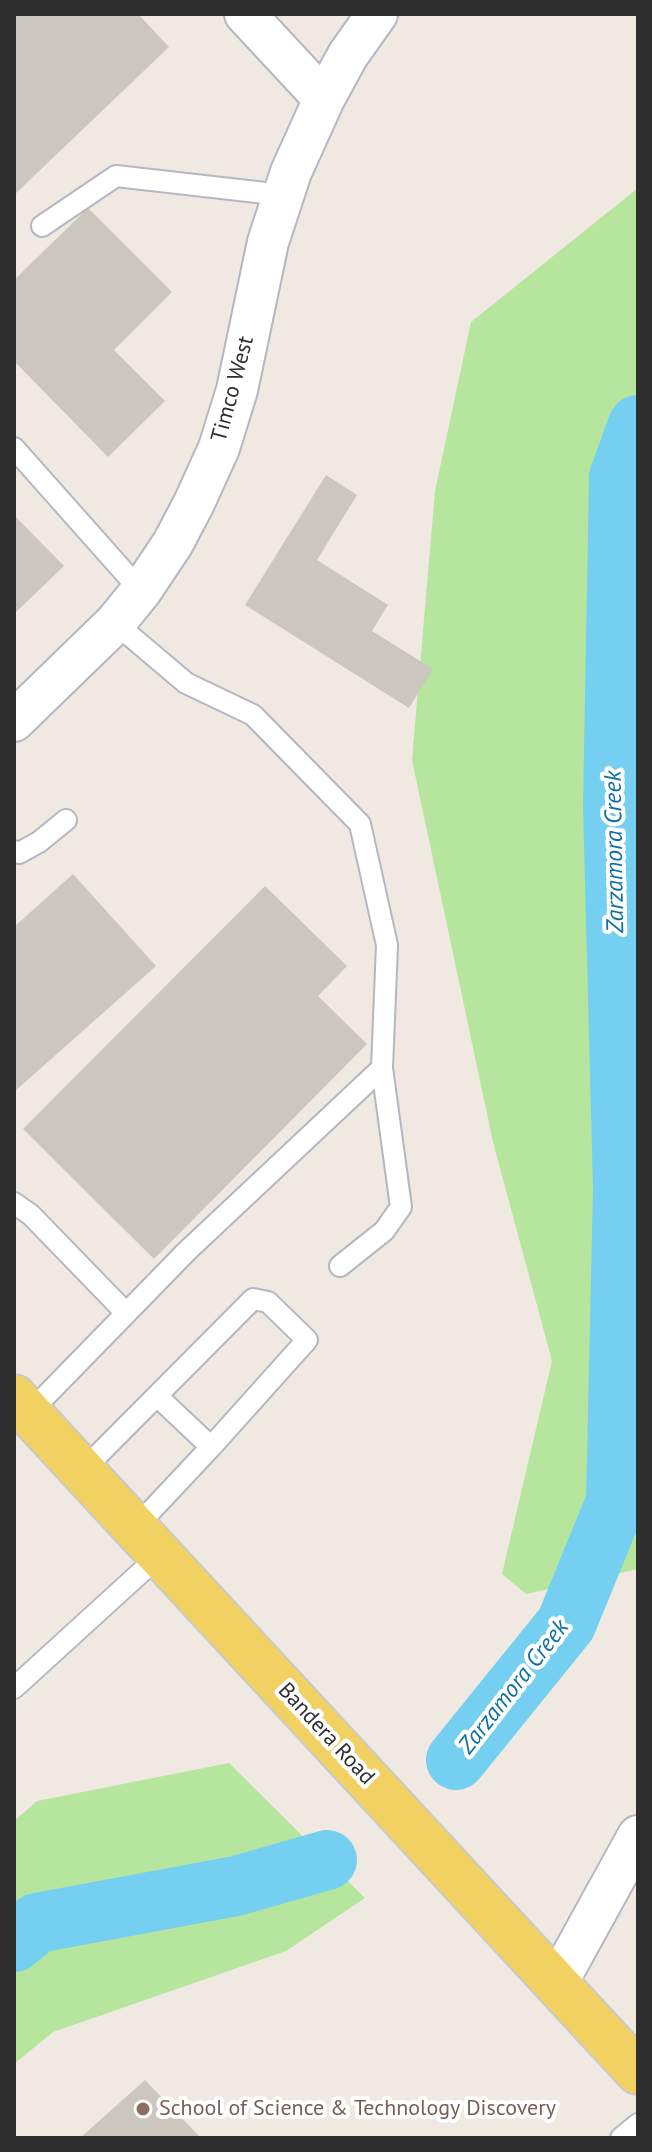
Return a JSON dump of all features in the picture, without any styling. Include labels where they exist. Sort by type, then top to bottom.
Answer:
[{"type":"main road","name":"Bandera Road","points":[[21,1405],[638,2072]]},
{"type":"street","points":[[245,14],[324,99]]},
{"type":"street","name":"Timco West","points":[[14,721],[115,623],[173,543],[219,448],[237,390],[268,242],[283,195],[324,99],[348,55],[377,14]]},
{"type":"street","points":[[557,1983],[638,1836]]},
{"type":"lane","points":[[42,226],[116,176],[283,195]]},
{"type":"lane","points":[[14,448],[141,591]]},
{"type":"lane","points":[[115,623],[186,683],[253,715],[360,824],[387,945],[382,1068],[401,1207],[384,1231],[340,1266]]},
{"type":"lane","points":[[16,854],[39,842],[66,820]]},
{"type":"lane","points":[[21,1405],[126,1313],[245,1195],[382,1068]]},
{"type":"lane","points":[[14,1203],[31,1215],[126,1313]]},
{"type":"lane","points":[[14,1688],[147,1542],[211,1447],[307,1340],[268,1302],[253,1299],[82,1471]]},
{"type":"lane","points":[[157,1396],[211,1447]]},
{"type":"lane","points":[[621,2138],[638,2124]]},
{"type":"green space","points":[[638,188],[638,1569],[526,1594],[502,1574],[552,1361],[493,1142],[412,760],[435,491],[471,322]]},
{"type":"green space","points":[[229,1763],[365,1898],[286,1951],[53,2032],[14,2064],[14,1821],[37,1801]]},
{"type":"building","points":[[14,14],[138,14],[169,47],[14,195]]},
{"type":"building","points":[[88,208],[172,292],[114,350],[165,401],[108,457],[14,361],[14,280]]},
{"type":"building","points":[[326,475],[357,495],[317,560],[388,605],[372,631],[433,669],[409,708],[245,605]]},
{"type":"building","points":[[14,515],[64,566],[14,614]]},
{"type":"building","points":[[73,874],[156,966],[14,1092],[14,927]]},
{"type":"building","points":[[265,886],[347,966],[318,996],[367,1044],[154,1259],[23,1129]]},
{"type":"building","name":"School of Science & Technology Discovery","points":[[145,2080],[201,2138],[80,2138]]},
{"type":"waterway","name":"Zarzamora Creek","points":[[456,1760],[566,1624],[616,1502],[623,1189],[613,806],[619,477],[638,425]]},
{"type":"waterway","name":"Zarzamora Creek","points":[[14,1942],[37,1923],[236,1886],[327,1860]]},
{"type":"place","name":"School of Science & Technology Discovery","points":[[143,2109]]}]
